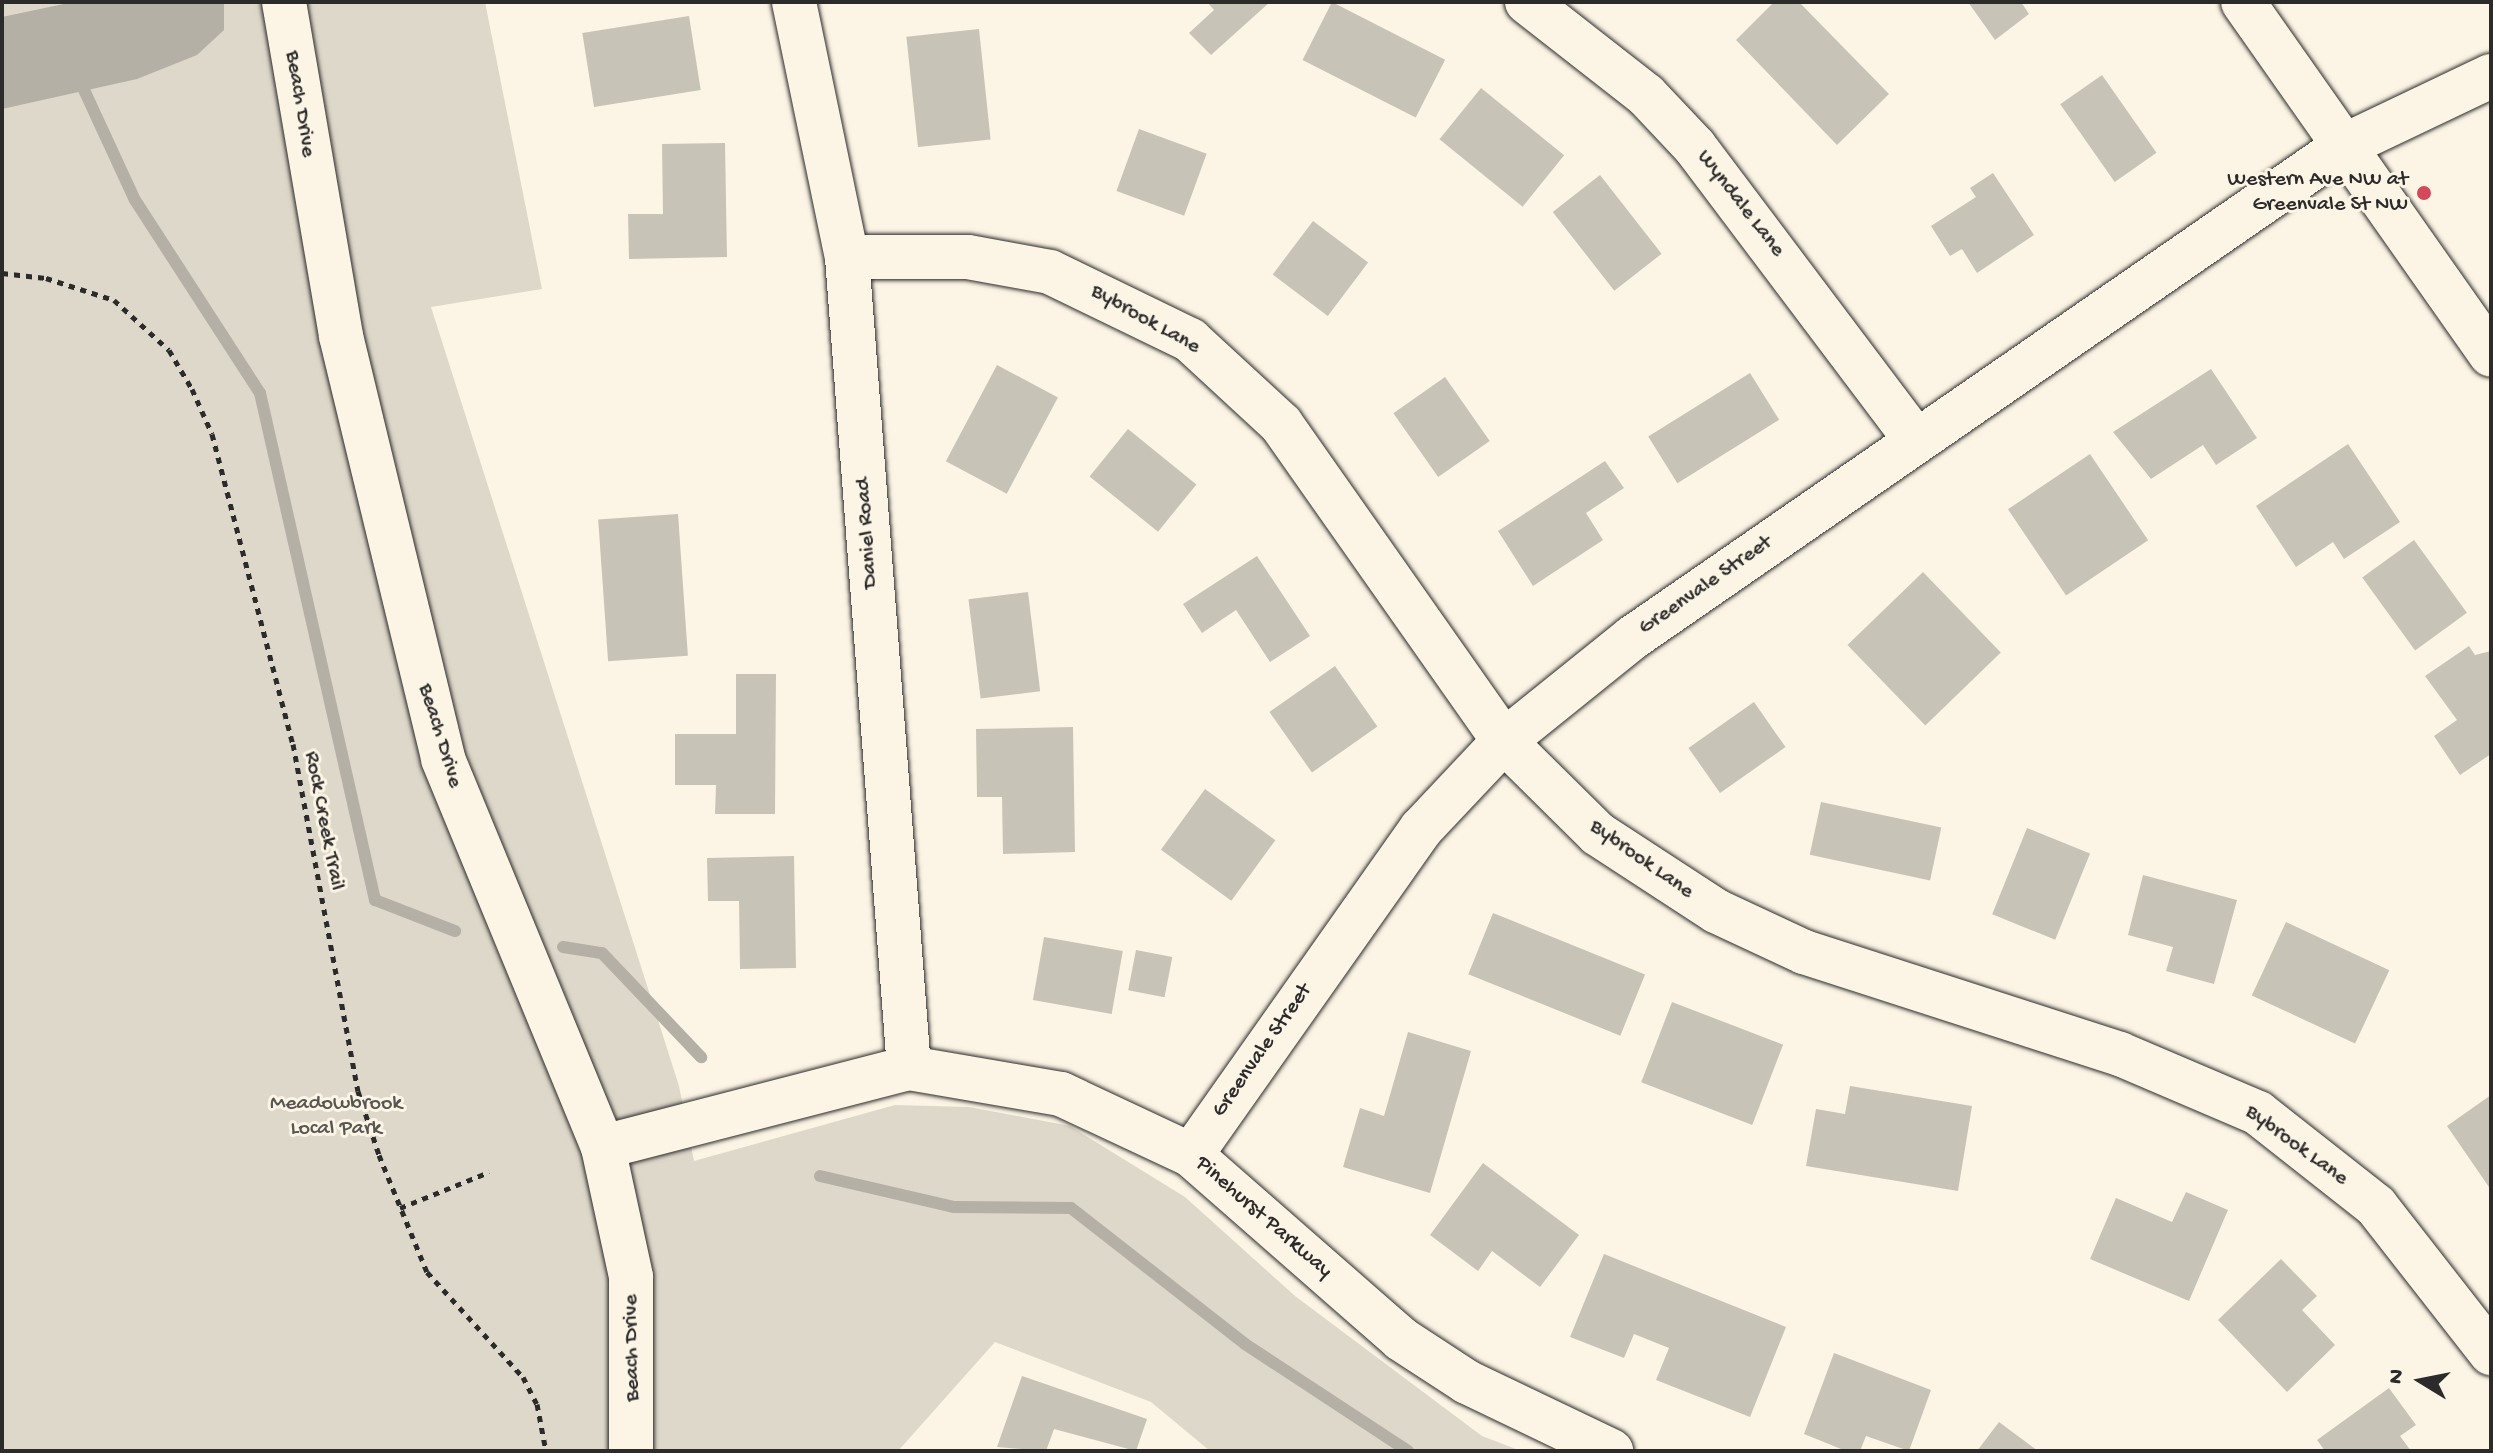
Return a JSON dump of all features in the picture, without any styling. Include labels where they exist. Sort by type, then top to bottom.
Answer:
[{"type":"street","name":"Beach Drive","points":[[284,2],[341,336],[443,759],[603,1147],[631,1277],[631,1451]]},
{"type":"street","name":"Daniel Road","points":[[794,2],[847,257],[909,1068]]},
{"type":"street","name":"Wyndale Lane","points":[[1527,2],[1646,95],[1695,147],[1916,440]]},
{"type":"street","points":[[2243,2],[2491,355]]},
{"type":"street","name":"Greenvale Street","points":[[1191,1155],[1421,829],[1504,741],[1632,638],[2344,146],[2491,76]]},
{"type":"street","name":"Bybrook Lane","points":[[847,257],[968,257],[1050,272],[1190,340],[1281,424],[1504,741],[1598,834],[1716,911],[1804,952],[2120,1054],[2258,1113],[2376,1206],[2491,1353]]},
{"type":"street","name":"Pinehurst Parkway","points":[[603,1147],[909,1068],[1061,1094],[1191,1155],[1401,1339],[1479,1389],[1611,1451]]},
{"type":"path","name":"Rock Creek Trail","points":[[2,273],[59,281],[114,300],[169,350],[197,400],[293,744],[358,1091],[400,1208],[427,1272],[523,1377],[537,1404],[546,1451]]},
{"type":"path","points":[[400,1208],[489,1172]]},
{"type":"green space","name":"Meadowbrook Local Park","points":[[2,2],[485,2],[542,289],[431,307],[679,1086],[694,1161],[895,1105],[969,1107],[1070,1126],[1185,1197],[1295,1296],[1482,1436],[1521,1451],[1210,1451],[1151,1402],[995,1342],[898,1451],[2,1451]]},
{"type":"shaded area","points":[[73,2],[224,2],[224,30],[197,55],[137,79],[2,109],[2,17]]},
{"type":"building","points":[[1207,2],[1270,2],[1211,55],[1189,33],[1214,10]]},
{"type":"building","points":[[1332,2],[1445,60],[1416,118],[1302,60]]},
{"type":"building","points":[[1774,2],[1799,2],[1889,94],[1837,145],[1736,40]]},
{"type":"building","points":[[1968,2],[2021,2],[2029,14],[1995,40]]},
{"type":"building","points":[[689,16],[701,90],[594,107],[582,33]]},
{"type":"building","points":[[979,29],[991,139],[918,147],[906,37]]},
{"type":"building","points":[[2102,75],[2156,153],[2115,182],[2060,104]]},
{"type":"building","points":[[1481,88],[1564,155],[1523,207],[1439,139]]},
{"type":"building","points":[[1139,129],[1207,154],[1184,216],[1116,191]]},
{"type":"building","points":[[725,143],[727,257],[629,259],[628,214],[663,214],[662,144]]},
{"type":"building","points":[[1993,173],[2034,235],[1977,273],[1962,249],[1950,256],[1931,226],[1976,197],[1970,188]]},
{"type":"building","points":[[1600,175],[1662,254],[1614,291],[1553,212]]},
{"type":"building","points":[[1313,221],[1368,263],[1328,316],[1273,275]]},
{"type":"building","points":[[997,365],[1058,397],[1007,494],[946,461]]},
{"type":"building","points":[[2211,369],[2257,438],[2216,465],[2203,445],[2151,479],[2113,432]]},
{"type":"building","points":[[1750,373],[1779,420],[1677,483],[1648,437]]},
{"type":"building","points":[[1445,377],[1490,441],[1438,477],[1393,413]]},
{"type":"building","points":[[1128,429],[1196,484],[1158,532],[1090,476]]},
{"type":"building","points":[[2348,444],[2400,522],[2344,559],[2333,542],[2296,567],[2256,506]]},
{"type":"building","points":[[2090,454],[2148,540],[2066,596],[2008,509]]},
{"type":"building","points":[[1605,461],[1624,488],[1586,513],[1603,540],[1533,586],[1498,531]]},
{"type":"building","points":[[678,514],[688,656],[608,661],[598,520]]},
{"type":"building","points":[[2414,540],[2467,613],[2415,650],[2362,578]]},
{"type":"building","points":[[1257,556],[1310,636],[1270,662],[1236,610],[1202,633],[1183,604]]},
{"type":"building","points":[[1923,572],[2001,653],[1925,726],[1847,645]]},
{"type":"building","points":[[1028,592],[1040,691],[981,699],[968,599]]},
{"type":"building","points":[[2469,646],[2475,655],[2491,651],[2491,754],[2460,775],[2434,736],[2457,720],[2425,676]]},
{"type":"building","points":[[1335,666],[1377,727],[1312,773],[1269,712]]},
{"type":"building","points":[[736,674],[776,674],[775,814],[715,814],[716,785],[675,785],[675,734],[736,734]]},
{"type":"building","points":[[1754,702],[1786,747],[1720,793],[1688,748]]},
{"type":"building","points":[[1073,727],[1075,852],[1003,854],[1002,797],[977,797],[976,729]]},
{"type":"building","points":[[1205,789],[1275,840],[1231,901],[1161,850]]},
{"type":"building","points":[[1821,802],[1941,828],[1930,880],[1810,855]]},
{"type":"building","points":[[2027,828],[2090,853],[2055,940],[1992,914]]},
{"type":"building","points":[[794,856],[796,968],[740,969],[739,901],[708,901],[707,858]]},
{"type":"building","points":[[2143,875],[2237,900],[2214,984],[2166,971],[2173,947],[2128,935]]},
{"type":"building","points":[[1493,913],[1645,974],[1620,1036],[1468,974]]},
{"type":"building","points":[[2286,922],[2389,970],[2355,1044],[2252,995]]},
{"type":"building","points":[[1044,937],[1123,951],[1112,1014],[1033,1000]]},
{"type":"building","points":[[1136,950],[1172,957],[1164,997],[1128,990]]},
{"type":"building","points":[[1672,1002],[1783,1045],[1752,1125],[1641,1082]]},
{"type":"building","points":[[1408,1032],[1471,1051],[1430,1193],[1343,1167],[1360,1108],[1384,1116]]},
{"type":"building","points":[[1850,1086],[1972,1106],[1958,1191],[1806,1166],[1816,1109],[1845,1114]]},
{"type":"building","points":[[2491,1095],[2491,1190],[2447,1126]]},
{"type":"building","points":[[1483,1163],[1579,1235],[1540,1287],[1492,1251],[1478,1271],[1430,1235]]},
{"type":"building","points":[[2186,1192],[2228,1210],[2189,1301],[2090,1259],[2116,1198],[2172,1222]]},
{"type":"building","points":[[1604,1254],[1786,1327],[1750,1417],[1656,1380],[1669,1348],[1634,1334],[1624,1358],[1570,1337]]},
{"type":"building","points":[[2281,1259],[2317,1296],[2302,1310],[2335,1345],[2287,1392],[2218,1320]]},
{"type":"building","points":[[1834,1353],[1931,1390],[1909,1451],[1866,1436],[1860,1451],[1846,1451],[1804,1434]]},
{"type":"building","points":[[1022,1376],[1147,1419],[1136,1451],[1054,1429],[1046,1451],[997,1447]]},
{"type":"building","points":[[2389,1388],[2416,1425],[2400,1436],[2411,1451],[2325,1451],[2317,1440]]},
{"type":"building","points":[[1999,1422],[2038,1451],[1977,1451]]},
{"type":"waterway","points":[[79,79],[135,200],[260,393],[375,900],[455,931]]},
{"type":"waterway","points":[[563,947],[602,953],[701,1057]]},
{"type":"waterway","points":[[820,1176],[954,1207],[1071,1208],[1245,1344],[1408,1451]]},
{"type":"place","name":"Western Ave NW at Greenvale St NW","points":[[2424,193]]}]
